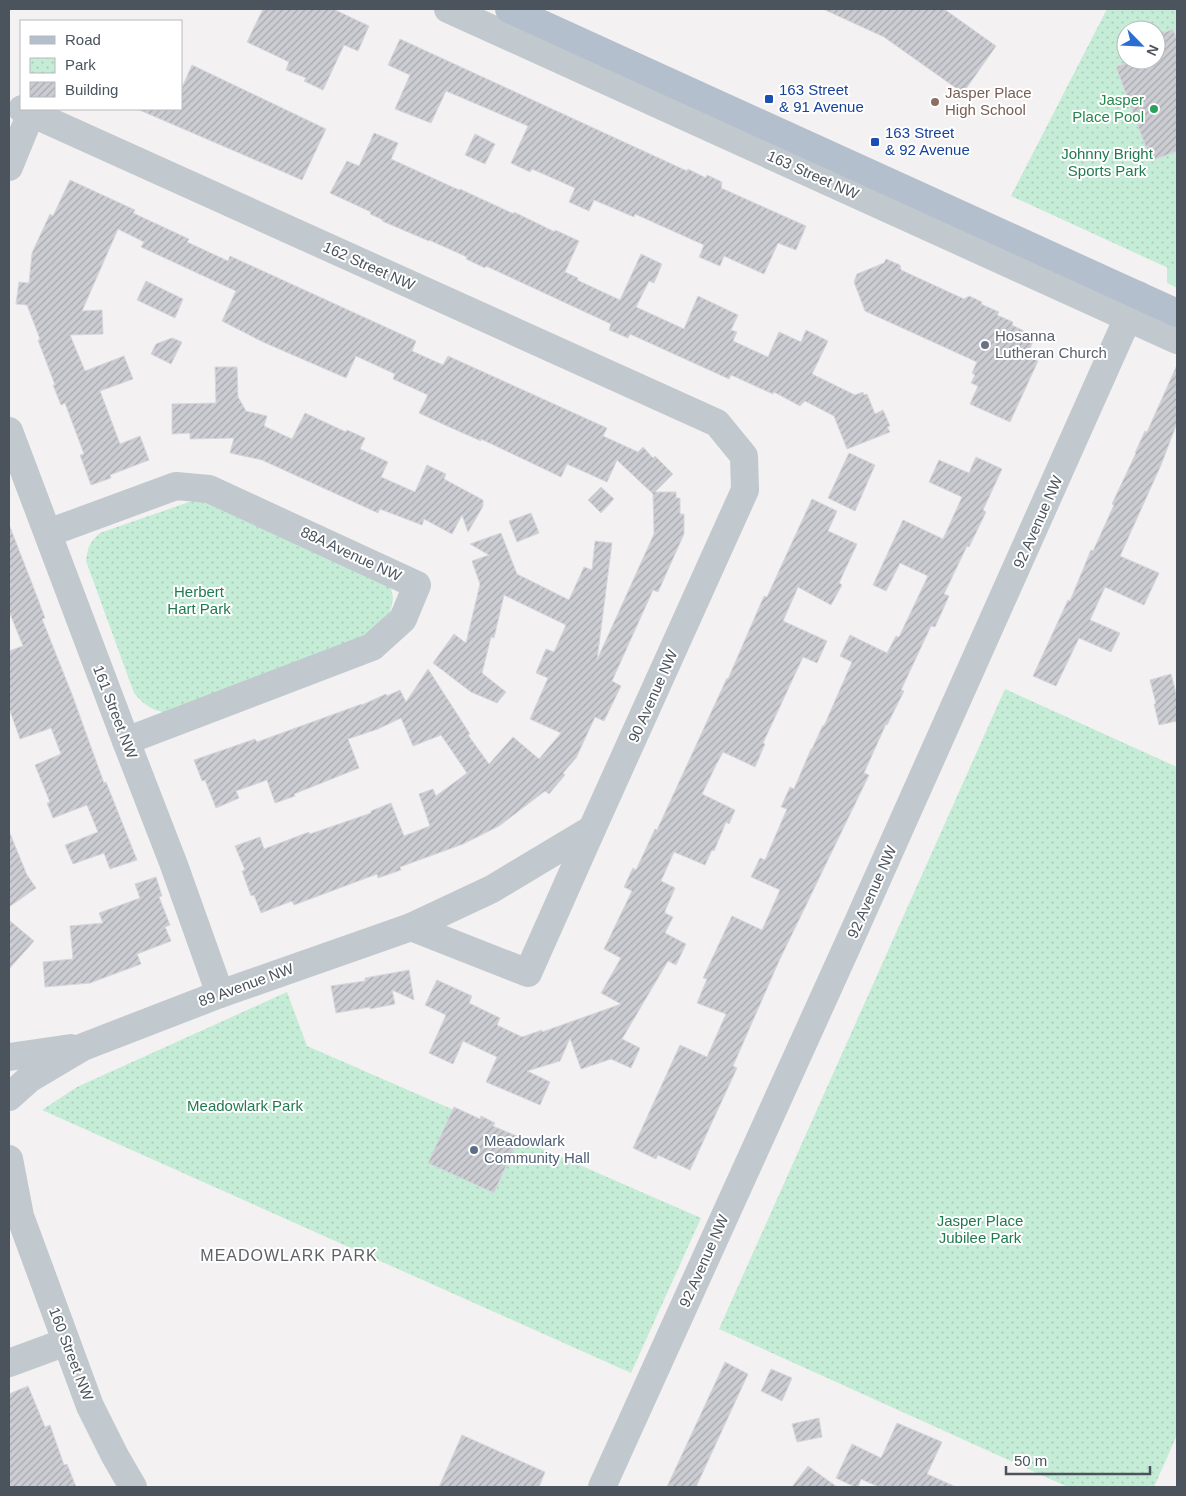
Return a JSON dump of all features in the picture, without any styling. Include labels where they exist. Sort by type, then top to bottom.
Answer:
[{"type":"main road","name":"163 Street NW","points":[[510,9],[1133,307],[1177,313]]},
{"type":"street","name":"163 Street NW","points":[[448,9],[1133,307],[1177,340]]},
{"type":"street","points":[[9,167],[21,110]]},
{"type":"street","name":"162 Street NW","points":[[25,110],[717,423]]},
{"type":"street","name":"92 Avenue NW","points":[[602,1487],[858,922],[1133,307]]},
{"type":"street","name":"90 Avenue NW","points":[[411,927],[528,973],[746,490],[744,456],[717,423]]},
{"type":"street","name":"161 Street NW","points":[[9,431],[174,865],[220,994]]},
{"type":"street","name":"88A Avenue NW","points":[[48,533],[176,486],[209,489],[417,585],[402,619],[372,648],[126,741]]},
{"type":"street","name":"89 Avenue NW","points":[[9,1096],[29,1079],[83,1047],[220,994],[411,927],[492,889],[592,829]]},
{"type":"street","name":"89 Avenue NW","points":[[9,1057],[83,1047]]},
{"type":"street","name":"160 Street NW","points":[[9,1159],[14,1206],[101,1430],[133,1487]]},
{"type":"street","points":[[9,1363],[66,1342]]},
{"type":"green space","name":"Johnny Bright Sports Park","points":[[1107,9],[1177,9],[1177,272],[1011,196]]},
{"type":"green space","points":[[1167,251],[1177,256],[1177,288],[1167,283]]},
{"type":"green space","name":"Herbert Hart Park","points":[[192,501],[207,502],[385,583],[391,588],[393,598],[391,609],[383,623],[367,635],[171,713],[155,710],[146,705],[134,693],[86,561],[87,552],[91,543],[100,533]]},
{"type":"green space","name":"Jasper Place Jubilee Park","points":[[1005,689],[1177,767],[1177,1435],[1154,1487],[1068,1487],[719,1329]]},
{"type":"green space","name":"Meadowlark Park","points":[[287,992],[307,1046],[701,1218],[631,1373],[42,1110],[77,1087]]},
{"type":"building","points":[[263,9],[333,9],[369,26],[358,51],[344,45],[323,90],[304,81],[306,78],[286,70],[289,62],[247,42]]},
{"type":"building","points":[[823,9],[944,9],[996,46],[963,93],[884,37]]},
{"type":"building","name":"Jasper Place Pool","points":[[1173,29],[1177,40],[1177,151],[1151,161],[1117,70],[1166,70],[1166,32]]},
{"type":"building","points":[[400,39],[687,171],[688,169],[706,178],[707,175],[722,182],[721,188],[806,226],[796,250],[778,243],[764,274],[724,256],[720,266],[699,257],[704,245],[635,214],[634,217],[594,200],[589,211],[569,202],[575,188],[532,169],[530,172],[511,163],[528,126],[446,91],[431,123],[395,109],[410,75],[388,65]]},
{"type":"building","points":[[192,65],[326,129],[302,180],[139,110],[182,110],[182,88]]},
{"type":"building","points":[[374,133],[398,143],[391,159],[579,241],[565,272],[578,278],[577,280],[620,300],[641,254],[662,264],[654,283],[649,281],[636,307],[684,329],[698,296],[738,315],[731,330],[737,332],[733,341],[768,357],[779,332],[801,342],[806,330],[828,341],[812,374],[855,395],[863,392],[864,395],[867,394],[875,414],[883,410],[890,426],[887,427],[890,432],[847,449],[834,416],[805,401],[800,406],[774,392],[773,394],[731,375],[729,379],[630,334],[628,338],[609,330],[611,324],[486,266],[485,268],[466,259],[467,257],[382,221],[370,214],[371,212],[330,193],[347,161],[359,166]]},
{"type":"building","points":[[475,134],[495,144],[485,164],[465,155]]},
{"type":"building","points":[[70,180],[135,210],[133,213],[189,239],[187,242],[228,261],[230,256],[416,341],[412,351],[443,365],[448,356],[607,428],[603,436],[638,452],[643,447],[673,474],[655,492],[676,492],[676,498],[680,498],[680,514],[684,514],[684,534],[658,592],[653,590],[612,681],[621,686],[604,721],[595,717],[576,758],[549,794],[545,791],[499,826],[463,844],[400,867],[401,870],[378,878],[377,874],[294,905],[292,901],[261,913],[254,895],[251,896],[242,871],[245,870],[235,846],[260,837],[264,849],[309,832],[310,834],[371,813],[371,811],[391,803],[404,836],[430,826],[419,794],[433,789],[436,796],[467,773],[441,735],[413,746],[401,718],[378,729],[348,739],[359,768],[275,803],[267,780],[236,791],[239,798],[216,808],[205,780],[202,781],[194,760],[255,739],[257,742],[400,690],[406,702],[428,669],[470,734],[468,735],[489,764],[513,737],[539,759],[561,733],[530,719],[548,678],[536,673],[546,649],[554,652],[566,625],[504,595],[494,638],[491,637],[482,673],[506,692],[497,703],[471,692],[433,663],[454,634],[466,643],[480,584],[472,561],[489,555],[470,544],[501,533],[517,574],[569,600],[584,567],[592,570],[595,541],[612,543],[597,660],[654,534],[653,494],[617,460],[607,482],[567,464],[561,477],[481,439],[481,441],[419,413],[428,395],[393,379],[395,374],[356,356],[346,378],[263,342],[222,321],[236,291],[141,247],[144,242],[118,229],[82,311],[102,310],[103,334],[70,335],[85,371],[124,356],[133,379],[100,391],[120,444],[140,436],[149,460],[110,475],[111,478],[91,485],[80,455],[84,454],[65,403],[61,405],[53,385],[55,385],[27,305],[16,304],[19,282],[29,283],[32,253],[50,214],[53,216]]},
{"type":"building","name":"Hosanna Lutheran Church","points":[[886,259],[900,265],[901,270],[964,299],[969,296],[982,302],[981,304],[999,312],[997,315],[1013,322],[1012,325],[1024,331],[1023,334],[1034,339],[1027,356],[1038,361],[1010,422],[970,404],[978,386],[971,383],[975,375],[972,373],[977,362],[865,311],[854,282],[857,274],[884,263]]},
{"type":"building","points":[[146,281],[183,299],[175,318],[137,300]]},
{"type":"building","points":[[172,338],[182,342],[171,364],[151,354],[156,344]]},
{"type":"building","points":[[1177,365],[1177,423],[1161,465],[1120,556],[1159,573],[1144,605],[1105,587],[1090,620],[1120,633],[1111,652],[1079,638],[1056,686],[1033,676],[1068,600],[1070,601],[1091,550],[1093,551],[1135,453],[1145,431],[1147,432]]},
{"type":"building","points":[[215,367],[237,367],[238,397],[246,411],[267,416],[264,426],[292,439],[305,413],[346,432],[347,430],[365,438],[360,449],[388,462],[381,477],[415,492],[427,465],[446,474],[444,479],[483,500],[483,506],[468,532],[462,515],[452,534],[424,519],[422,525],[380,509],[378,513],[262,460],[230,453],[234,438],[190,439],[190,433],[172,434],[172,404],[216,403]]},
{"type":"building","points":[[849,453],[875,465],[855,511],[828,498]]},
{"type":"building","points":[[976,457],[1002,469],[983,510],[986,512],[944,594],[949,596],[935,627],[931,626],[901,690],[904,691],[886,724],[864,773],[869,775],[779,961],[733,1066],[737,1068],[690,1170],[658,1155],[656,1159],[633,1148],[680,1045],[707,1057],[726,1014],[697,1003],[707,979],[703,978],[732,916],[762,930],[780,890],[751,877],[760,858],[765,860],[787,809],[781,807],[790,787],[794,789],[852,662],[840,656],[850,635],[887,653],[896,636],[899,637],[928,576],[900,563],[886,591],[873,585],[903,520],[943,539],[962,497],[929,482],[939,460],[969,473]]},
{"type":"building","points":[[601,487],[614,499],[601,513],[588,500]]},
{"type":"building","points":[[812,499],[837,511],[828,531],[857,544],[839,583],[842,585],[831,605],[798,587],[783,621],[827,641],[817,663],[803,657],[763,743],[765,744],[755,767],[723,752],[702,794],[735,810],[729,824],[726,822],[714,851],[712,850],[705,865],[674,852],[661,881],[675,888],[665,911],[665,913],[673,917],[665,933],[686,944],[676,965],[668,961],[622,1039],[640,1048],[631,1068],[611,1059],[581,1069],[570,1038],[560,1061],[527,1071],[550,1082],[540,1105],[486,1082],[497,1057],[463,1041],[453,1064],[429,1053],[446,1015],[425,1005],[437,980],[472,996],[469,1003],[500,1018],[497,1025],[522,1037],[542,1030],[542,1032],[621,1004],[601,993],[621,958],[604,949],[632,891],[624,887],[633,868],[636,870],[655,829],[657,830],[728,679],[764,596],[767,597]]},
{"type":"building","points":[[531,513],[539,533],[517,542],[509,521]]},
{"type":"building","points":[[9,527],[45,618],[42,619],[104,783],[106,782],[137,860],[110,869],[104,853],[73,864],[65,845],[98,832],[87,805],[53,818],[47,803],[50,802],[35,765],[61,754],[51,728],[20,739],[9,708],[9,651],[23,646],[9,611]]},
{"type":"building","points":[[1171,674],[1177,697],[1177,721],[1159,725],[1150,680]]},
{"type":"building","points":[[9,831],[27,875],[36,888],[9,907]]},
{"type":"building","points":[[156,877],[162,896],[159,897],[170,925],[165,927],[171,941],[137,954],[141,964],[90,983],[45,987],[43,962],[73,959],[70,926],[103,923],[99,913],[140,898],[135,884]]},
{"type":"building","points":[[9,920],[34,941],[9,969]]},
{"type":"building","points":[[409,970],[414,1000],[392,990],[395,1004],[336,1013],[331,986],[365,981],[365,978]]},
{"type":"building","name":"Meadowlark Community Hall","points":[[454,1107],[480,1119],[481,1116],[495,1123],[493,1126],[519,1137],[494,1193],[428,1163]]},
{"type":"building","points":[[725,1362],[748,1374],[696,1487],[667,1487]]},
{"type":"building","points":[[771,1369],[792,1378],[782,1401],[761,1391]]},
{"type":"building","points":[[28,1386],[45,1427],[50,1425],[64,1465],[67,1464],[76,1487],[9,1487],[9,1394]]},
{"type":"building","points":[[819,1418],[822,1437],[797,1442],[792,1424]]},
{"type":"building","points":[[897,1423],[942,1442],[927,1474],[956,1487],[879,1487],[861,1479],[858,1487],[855,1487],[836,1478],[852,1444],[881,1458]]},
{"type":"building","points":[[462,1435],[545,1472],[539,1487],[439,1487]]},
{"type":"building","points":[[808,1466],[837,1487],[792,1487]]},
{"type":"place","name":"163 Street & 91 Avenue","points":[[769,99]]},
{"type":"place","name":"Jasper Place High School","points":[[935,102]]},
{"type":"place","name":"Jasper Place Pool","points":[[1154,109]]},
{"type":"place","name":"163 Street & 92 Avenue","points":[[875,142]]},
{"type":"place","name":"Hosanna Lutheran Church","points":[[985,345]]},
{"type":"place","name":"Meadowlark Community Hall","points":[[474,1150]]},
{"type":"district","name":"MEADOWLARK PARK","points":[[289,1255]]}]
